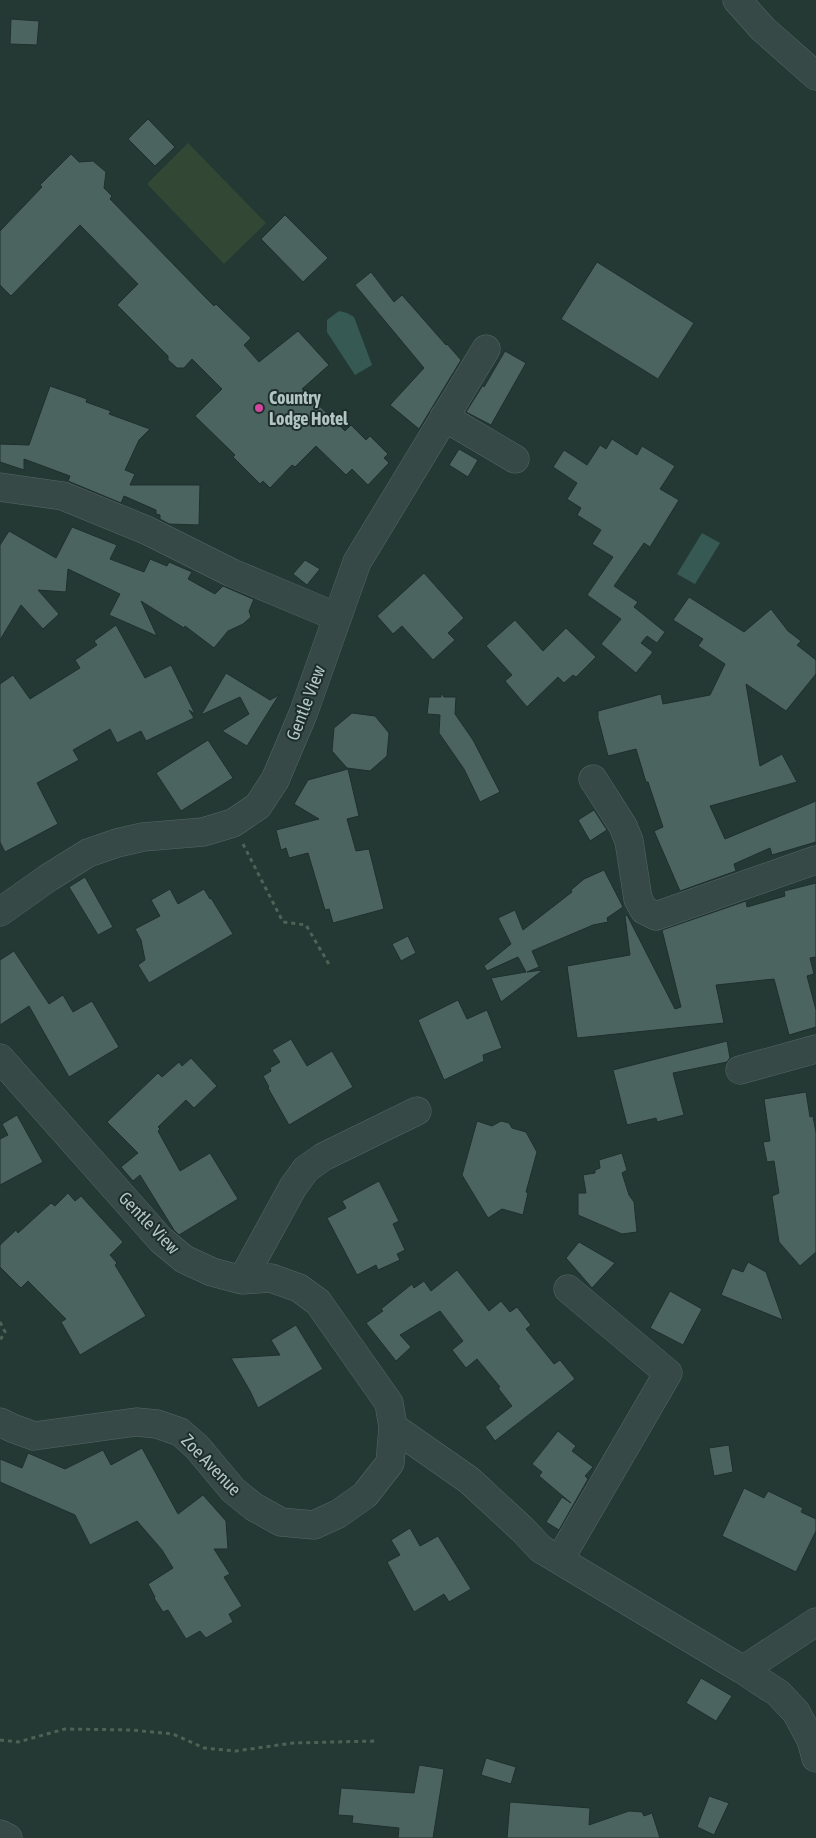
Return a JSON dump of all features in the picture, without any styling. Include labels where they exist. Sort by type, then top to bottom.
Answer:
[{"type":"street","points":[[737,0],[763,29],[816,76]]},
{"type":"street","name":"Gentle View","points":[[1,908],[88,853],[116,843],[144,837],[203,832],[233,823],[258,806],[275,780],[303,714],[357,562],[486,349]]},
{"type":"street","points":[[444,417],[515,459]]},
{"type":"street","points":[[0,486],[63,496],[146,530],[232,572],[337,617]]},
{"type":"street","points":[[594,779],[623,826],[629,841],[638,898],[644,910],[656,916],[816,860]]},
{"type":"street","points":[[740,1070],[816,1049]]},
{"type":"street","name":"Gentle View","points":[[0,1058],[161,1240],[184,1259],[212,1272],[242,1280],[271,1278],[299,1288],[318,1302],[389,1403],[393,1427]]},
{"type":"street","points":[[242,1280],[293,1187],[306,1169],[323,1157],[417,1111]]},
{"type":"street","points":[[560,1559],[668,1373],[568,1288]]},
{"type":"street","name":"Zoe Avenue","points":[[0,1422],[34,1436],[136,1422],[157,1424],[180,1432],[197,1447],[233,1490],[254,1507],[281,1522],[314,1525],[338,1514],[365,1495],[390,1463],[393,1427]]},
{"type":"street","points":[[393,1427],[469,1480],[541,1549],[744,1670],[778,1693],[796,1712],[811,1740],[816,1758]]},
{"type":"street","points":[[744,1670],[816,1622]]},
{"type":"street","points":[[0,1834],[8,1838]]},
{"type":"path","points":[[233,823],[283,922],[306,925],[330,966]]},
{"type":"path","points":[[0,1322],[5,1332],[0,1340]]},
{"type":"path","points":[[0,1740],[18,1742],[65,1729],[132,1730],[174,1734],[204,1748],[236,1751],[293,1743],[376,1741]]},
{"type":"green space","points":[[188,143],[266,223],[224,264],[147,184]]},
{"type":"water","points":[[339,311],[354,317],[372,365],[355,375],[327,332],[327,320]]},
{"type":"water","points":[[702,533],[720,543],[695,584],[677,574]]},
{"type":"building","points":[[11,19],[39,21],[37,45],[10,44]]},
{"type":"building","points":[[148,119],[175,147],[155,166],[128,139]]},
{"type":"building","points":[[71,154],[79,162],[93,161],[106,172],[104,188],[112,196],[110,199],[214,306],[216,304],[251,338],[244,345],[259,362],[298,331],[329,365],[302,389],[345,431],[351,425],[366,440],[370,436],[388,454],[384,458],[389,463],[368,485],[352,469],[346,475],[316,446],[295,467],[292,465],[270,488],[263,481],[260,484],[233,457],[235,455],[195,416],[222,389],[192,359],[184,368],[177,368],[168,360],[168,356],[117,305],[138,284],[80,225],[11,296],[0,285],[0,231],[42,187],[40,185]]},
{"type":"building","points":[[285,215],[328,258],[303,282],[261,239]]},
{"type":"building","points":[[597,262],[694,323],[658,379],[561,319]]},
{"type":"building","points":[[371,272],[394,302],[402,295],[461,360],[419,429],[390,405],[424,368],[355,285]]},
{"type":"building","points":[[505,351],[526,363],[491,425],[466,412],[483,385],[484,387]]},
{"type":"building","points":[[50,386],[87,399],[86,402],[111,411],[109,414],[150,429],[139,440],[125,470],[135,474],[130,485],[200,485],[199,525],[169,524],[160,519],[160,515],[156,514],[156,510],[124,496],[121,503],[68,481],[70,476],[24,459],[24,470],[0,462],[0,444],[29,445]]},
{"type":"building","points":[[612,439],[637,455],[642,446],[675,466],[660,489],[679,500],[650,547],[644,543],[614,586],[638,602],[634,607],[665,632],[657,643],[647,636],[641,643],[653,652],[636,673],[601,644],[621,619],[587,595],[613,557],[592,544],[601,530],[577,515],[581,508],[567,499],[577,483],[553,467],[564,450],[587,465],[600,445],[606,449]]},
{"type":"building","points":[[459,449],[478,460],[468,477],[449,465]]},
{"type":"building","points":[[72,527],[117,545],[110,559],[144,572],[150,559],[167,566],[169,562],[192,572],[188,579],[215,594],[223,586],[254,599],[249,611],[251,617],[243,624],[228,631],[214,648],[185,626],[184,628],[141,601],[157,636],[109,615],[120,594],[68,569],[66,592],[38,590],[59,614],[43,629],[21,605],[0,640],[0,545],[9,531],[56,558]]},
{"type":"building","points":[[305,560],[320,569],[307,585],[293,574]]},
{"type":"building","points":[[424,573],[464,618],[448,633],[455,640],[433,660],[402,626],[393,634],[377,616]]},
{"type":"building","points":[[689,597],[744,632],[771,609],[788,631],[801,641],[797,645],[816,660],[816,674],[786,711],[746,684],[760,766],[782,754],[797,782],[710,806],[725,839],[816,801],[816,842],[772,855],[770,848],[734,864],[736,871],[680,891],[654,831],[663,827],[636,749],[608,756],[598,718],[598,711],[661,694],[663,704],[710,695],[725,664],[698,646],[703,639],[673,620]]},
{"type":"building","points":[[515,620],[543,651],[566,628],[596,657],[576,677],[573,675],[564,683],[558,677],[527,707],[505,681],[512,675],[486,646]]},
{"type":"building","points":[[116,625],[145,678],[171,665],[195,714],[189,710],[194,718],[146,741],[141,731],[117,743],[110,729],[73,750],[79,760],[37,783],[58,824],[5,852],[0,842],[0,684],[13,675],[30,699],[80,668],[75,660],[97,645],[94,641]]},
{"type":"building","points":[[226,673],[270,700],[279,695],[247,746],[222,731],[249,714],[240,697],[201,715]]},
{"type":"building","points":[[441,693],[444,697],[456,697],[455,714],[473,740],[500,792],[480,802],[464,769],[439,733],[440,715],[427,714],[429,697],[441,697]]},
{"type":"building","points":[[352,713],[375,716],[389,733],[387,756],[370,771],[347,768],[332,751],[334,728]]},
{"type":"building","points":[[208,740],[233,778],[181,811],[156,773]]},
{"type":"building","points":[[348,769],[359,816],[347,819],[356,851],[369,849],[384,909],[333,923],[329,909],[325,910],[308,853],[289,858],[286,848],[281,850],[276,830],[319,819],[294,804],[308,780]]},
{"type":"building","points":[[594,810],[607,830],[590,841],[578,820]]},
{"type":"building","points":[[604,870],[623,907],[607,918],[608,922],[593,925],[532,951],[539,967],[527,972],[543,970],[501,1002],[491,978],[526,972],[518,957],[487,971],[484,966],[511,944],[498,918],[515,910],[523,930],[572,892],[571,890],[584,879]]},
{"type":"building","points":[[85,877],[113,927],[98,935],[69,887]]},
{"type":"building","points":[[816,883],[816,957],[810,958],[814,974],[807,976],[816,1010],[816,1027],[789,1035],[774,979],[716,985],[724,1023],[577,1038],[567,966],[630,955],[625,916],[627,915],[675,1009],[681,1007],[662,930],[746,901],[747,907],[785,896],[784,891]]},
{"type":"building","points":[[170,889],[178,904],[204,889],[233,934],[149,983],[138,965],[145,960],[141,940],[135,929],[160,916],[151,900]]},
{"type":"building","points":[[408,936],[416,953],[401,961],[392,944]]},
{"type":"building","points":[[14,951],[49,1004],[63,995],[73,1012],[92,1001],[119,1047],[69,1077],[29,1006],[0,1025],[0,960]]},
{"type":"building","points":[[458,1000],[467,1019],[487,1010],[502,1048],[483,1055],[484,1061],[444,1080],[418,1020]]},
{"type":"building","points":[[291,1039],[307,1066],[332,1051],[353,1087],[289,1125],[263,1076],[271,1071],[270,1068],[280,1062],[272,1050]]},
{"type":"building","points":[[727,1041],[730,1058],[727,1062],[673,1073],[684,1115],[657,1122],[656,1118],[627,1125],[613,1070]]},
{"type":"building","points":[[191,1058],[217,1086],[194,1108],[186,1100],[158,1127],[160,1129],[158,1131],[180,1171],[210,1153],[238,1199],[179,1235],[140,1175],[133,1181],[121,1167],[138,1153],[107,1122],[158,1073],[162,1077],[179,1062],[182,1066]]},
{"type":"building","points":[[806,1092],[810,1117],[813,1116],[816,1133],[816,1252],[800,1266],[779,1242],[772,1196],[779,1193],[774,1161],[767,1162],[763,1142],[770,1141],[764,1099]]},
{"type":"building","points":[[17,1115],[43,1162],[0,1185],[0,1139],[8,1135],[2,1124]]},
{"type":"building","points":[[477,1121],[492,1126],[501,1121],[509,1123],[512,1128],[526,1132],[537,1152],[526,1192],[528,1193],[523,1215],[502,1209],[488,1218],[462,1175]]},
{"type":"building","points":[[622,1153],[627,1170],[622,1173],[629,1195],[634,1202],[637,1232],[622,1234],[578,1215],[578,1193],[586,1193],[583,1175],[595,1173],[595,1170],[600,1168],[599,1160]]},
{"type":"building","points":[[379,1181],[399,1221],[393,1224],[405,1250],[397,1254],[400,1260],[378,1270],[376,1265],[357,1275],[327,1218],[346,1208],[342,1201]]},
{"type":"building","points":[[68,1193],[75,1201],[81,1196],[123,1242],[110,1255],[117,1263],[115,1265],[146,1316],[80,1355],[61,1322],[66,1319],[28,1281],[21,1288],[0,1267],[0,1245],[16,1230],[18,1233],[51,1203],[55,1206]]},
{"type":"building","points":[[579,1242],[615,1263],[592,1288],[566,1258]]},
{"type":"building","points":[[748,1262],[766,1272],[783,1320],[721,1295],[732,1268],[743,1272]]},
{"type":"building","points":[[457,1270],[489,1311],[501,1301],[510,1312],[517,1307],[531,1325],[526,1329],[554,1364],[560,1360],[575,1379],[495,1441],[485,1427],[512,1406],[498,1388],[500,1387],[477,1359],[466,1368],[452,1350],[463,1341],[440,1311],[400,1335],[411,1347],[396,1361],[366,1323],[383,1311],[381,1309],[412,1284],[414,1288],[424,1281],[431,1291]]},
{"type":"building","points":[[670,1291],[702,1309],[683,1345],[650,1328]]},
{"type":"building","points":[[296,1325],[323,1369],[258,1408],[231,1358],[280,1355],[271,1340]]},
{"type":"building","points":[[558,1431],[576,1446],[572,1451],[593,1467],[585,1476],[588,1479],[559,1530],[546,1522],[562,1497],[571,1503],[539,1476],[542,1472],[532,1464]]},
{"type":"building","points":[[729,1445],[733,1472],[714,1476],[709,1448]]},
{"type":"building","points":[[142,1448],[178,1514],[203,1495],[226,1521],[228,1549],[214,1549],[230,1574],[224,1577],[242,1606],[229,1614],[233,1622],[206,1638],[200,1631],[186,1639],[168,1610],[163,1612],[154,1598],[148,1584],[173,1568],[162,1550],[137,1521],[90,1545],[75,1515],[0,1482],[0,1459],[22,1468],[28,1453],[65,1469],[103,1450],[111,1465]]},
{"type":"building","points":[[744,1488],[764,1498],[768,1491],[803,1508],[801,1512],[816,1519],[816,1531],[796,1572],[722,1536]]},
{"type":"building","points":[[410,1528],[420,1546],[438,1536],[471,1589],[449,1602],[444,1594],[414,1612],[387,1562],[400,1555],[391,1540]]},
{"type":"building","points":[[701,1678],[732,1696],[716,1721],[686,1703]]},
{"type":"building","points":[[486,1758],[516,1767],[511,1784],[481,1775]]},
{"type":"building","points":[[419,1765],[444,1769],[433,1838],[398,1838],[399,1828],[352,1823],[353,1816],[338,1815],[341,1788],[414,1793]]},
{"type":"building","points":[[709,1796],[729,1803],[714,1835],[697,1827]]},
{"type":"building","points":[[510,1802],[590,1808],[589,1825],[629,1811],[642,1812],[644,1816],[652,1813],[660,1838],[507,1838]]},
{"type":"place","name":"Country Lodge Hotel","points":[[259,408]]}]
